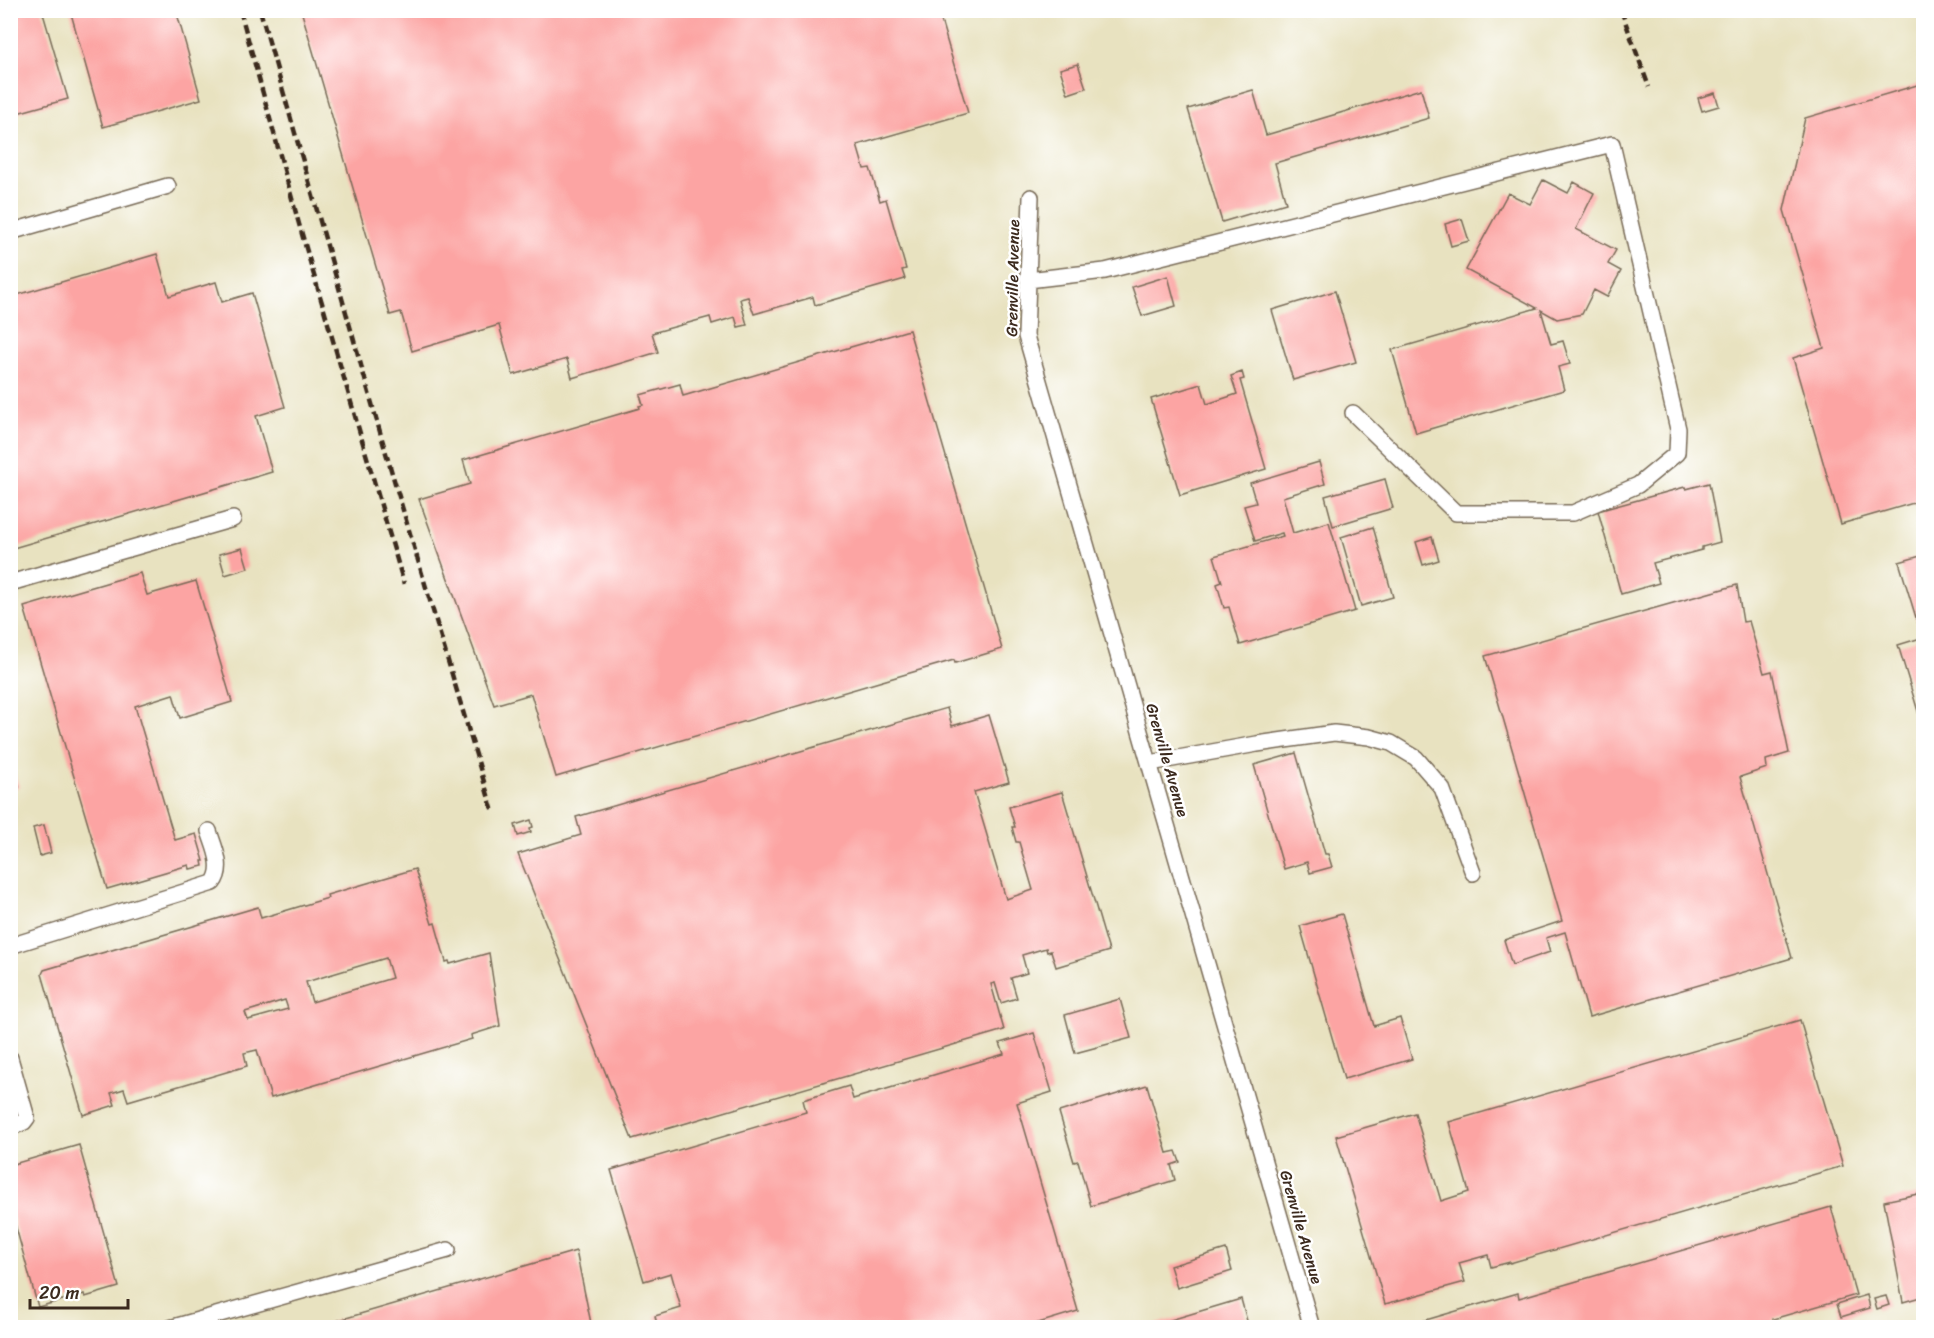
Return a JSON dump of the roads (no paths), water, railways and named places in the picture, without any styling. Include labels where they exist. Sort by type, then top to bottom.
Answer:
[{"type":"lane","points":[[1028,280],[1105,271],[1612,144],[1678,429],[1677,453],[1638,485],[1573,513],[1456,513],[1353,413]]},
{"type":"lane","points":[[10,232],[168,186]]},
{"type":"lane","name":"Grenville Avenue","points":[[1031,197],[1026,336],[1312,1328]]},
{"type":"lane","points":[[10,583],[233,519]]},
{"type":"lane","points":[[1150,763],[1334,733],[1391,742],[1416,758],[1442,788],[1473,873]]},
{"type":"lane","points":[[10,946],[213,883],[219,871],[209,831]]},
{"type":"lane","points":[[10,1059],[27,1118],[24,1122],[10,1128]]},
{"type":"lane","points":[[170,1328],[448,1250]]},
{"type":"railway","points":[[240,10],[299,224],[404,584]]},
{"type":"railway","points":[[260,10],[386,453],[493,812]]},
{"type":"railway","points":[[1621,10],[1649,87]]}]
